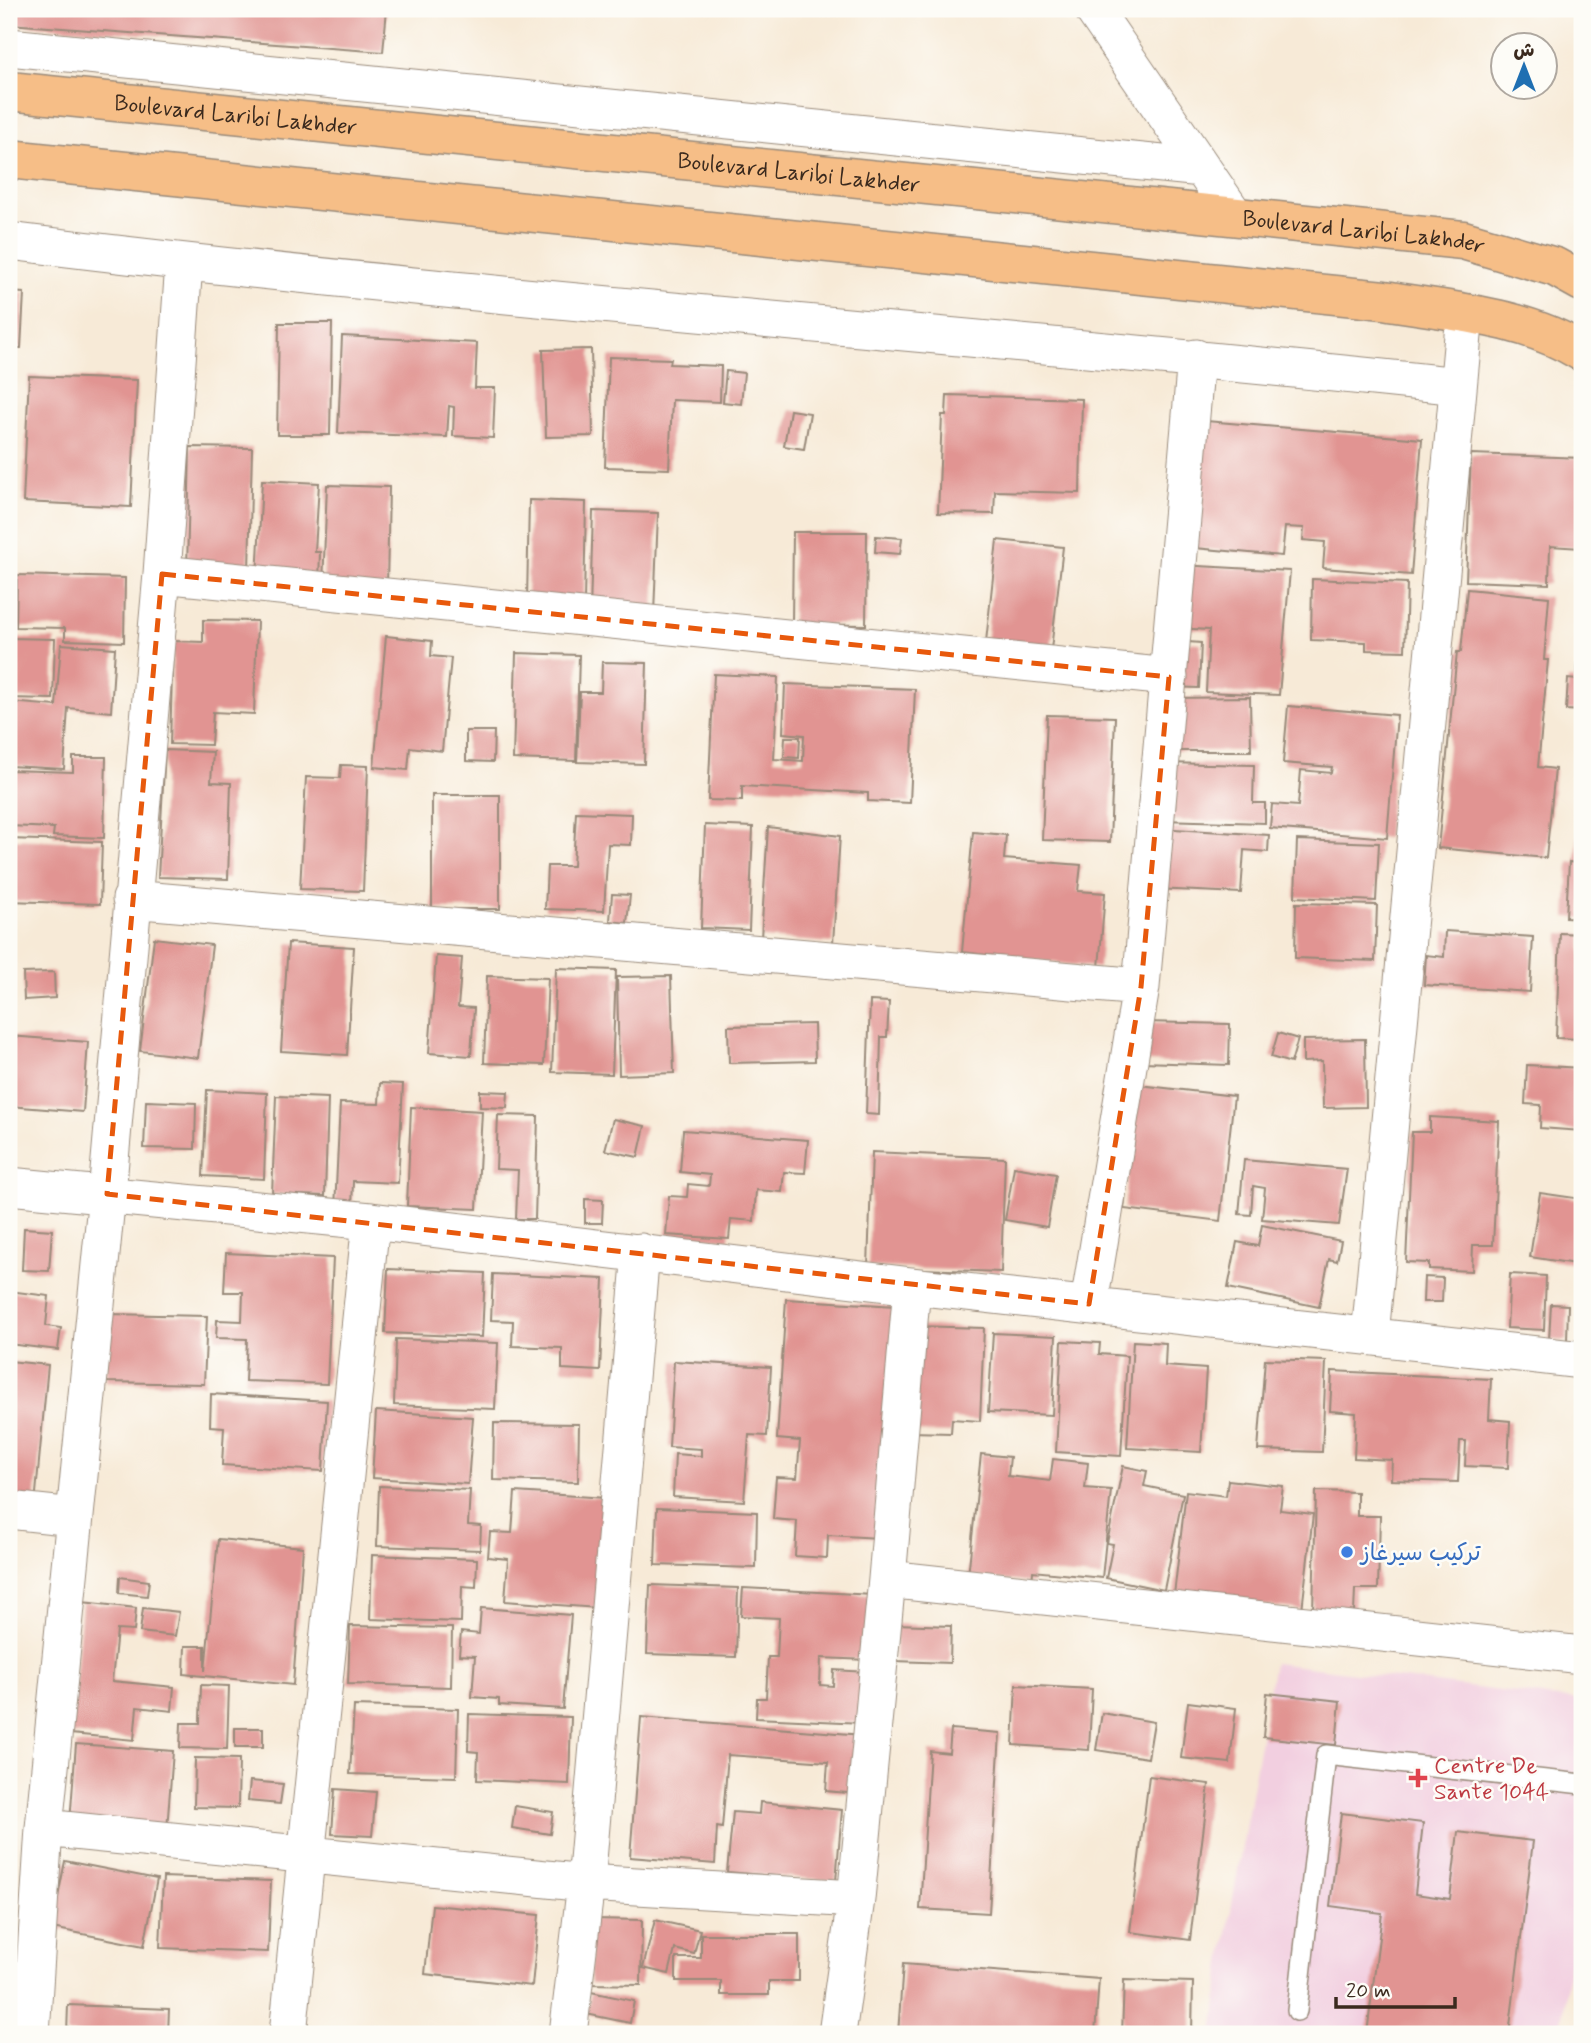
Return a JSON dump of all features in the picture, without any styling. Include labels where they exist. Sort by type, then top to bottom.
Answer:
[{"type":"main road","name":"Boulevard Laribi Lakhder","points":[[9,91],[1463,240],[1555,267],[1582,282]]},
{"type":"main road","points":[[9,159],[1384,300],[1523,327],[1567,342],[1582,352]]},
{"type":"street","points":[[1093,9],[1235,216]]},
{"type":"street","points":[[9,47],[1202,168]]},
{"type":"street","points":[[9,241],[184,263],[1196,358],[1458,386]]},
{"type":"street","points":[[31,2034],[44,1828],[107,1194],[162,574],[184,263]]},
{"type":"street","points":[[1370,1336],[1465,314]]},
{"type":"street","points":[[1089,1304],[1141,987],[1196,358]]},
{"type":"street","points":[[162,574],[1169,677]]},
{"type":"street","points":[[131,900],[1141,987]]},
{"type":"street","points":[[9,1186],[372,1222],[912,1286],[1582,1360]]},
{"type":"street","points":[[288,2034],[372,1222]]},
{"type":"street","points":[[568,2034],[586,1883],[641,1252]]},
{"type":"street","points":[[837,2034],[856,1899],[912,1286]]},
{"type":"street","points":[[9,1510],[74,1517]]},
{"type":"street","points":[[887,1579],[1582,1655]]},
{"type":"street","points":[[44,1828],[586,1883],[856,1899]]},
{"type":"lane","points":[[1297,2011],[1326,1755],[1582,1784]]},
{"type":"highlighted area","points":[[162,574],[1169,677],[1141,987],[1089,1304],[107,1194]]},
{"type":"shaded area","name":"Centre De Sante 1044","points":[[1274,1663],[1582,1701],[1582,1854],[1561,2034],[1213,2034],[1222,1962]]},
{"type":"building","points":[[9,9],[387,9],[383,52],[9,24]]},
{"type":"building","points":[[9,292],[24,293],[21,348],[9,348]]},
{"type":"building","points":[[279,323],[332,323],[330,435],[277,435]]},
{"type":"building","points":[[342,336],[477,343],[475,388],[495,388],[493,438],[453,436],[454,407],[449,406],[447,437],[338,433]]},
{"type":"building","points":[[591,349],[593,436],[546,437],[543,350]]},
{"type":"building","points":[[609,357],[671,359],[670,364],[721,366],[720,402],[672,400],[669,469],[605,467]]},
{"type":"building","points":[[726,371],[744,373],[741,404],[723,402]]},
{"type":"building","points":[[29,376],[137,380],[131,507],[23,502]]},
{"type":"building","points":[[947,395],[1082,399],[1080,493],[995,491],[994,514],[938,513],[942,415],[946,415]]},
{"type":"building","points":[[790,410],[810,413],[804,449],[784,446]]},
{"type":"building","points":[[1194,420],[1422,439],[1411,575],[1323,568],[1325,542],[1303,540],[1304,528],[1285,527],[1282,556],[1184,547]]},
{"type":"building","points":[[190,447],[252,448],[249,571],[187,570]]},
{"type":"building","points":[[1471,454],[1582,458],[1581,548],[1550,546],[1549,584],[1466,581]]},
{"type":"building","points":[[262,480],[319,483],[315,552],[320,552],[319,581],[257,579]]},
{"type":"building","points":[[327,485],[389,487],[387,587],[323,585]]},
{"type":"building","points":[[529,500],[586,502],[584,603],[527,601]]},
{"type":"building","points":[[593,511],[658,513],[654,614],[590,612]]},
{"type":"building","points":[[793,532],[867,532],[866,625],[792,624]]},
{"type":"building","points":[[876,536],[902,538],[900,554],[875,552]]},
{"type":"building","points":[[997,540],[1063,547],[1050,658],[985,651]]},
{"type":"building","points":[[1180,565],[1290,571],[1279,695],[1206,692],[1209,630],[1177,628]]},
{"type":"building","points":[[17,575],[125,578],[124,642],[65,640],[65,628],[16,627]]},
{"type":"building","points":[[1312,579],[1407,583],[1405,651],[1366,650],[1366,642],[1311,640]]},
{"type":"building","points":[[1467,589],[1549,597],[1544,660],[1548,660],[1538,767],[1555,769],[1546,858],[1438,848],[1457,652],[1461,652]]},
{"type":"building","points":[[203,620],[257,621],[254,714],[213,712],[211,745],[170,744],[173,641],[203,642]]},
{"type":"building","points":[[1579,621],[1582,621],[1582,711],[1566,710],[1568,679],[1577,680]]},
{"type":"building","points":[[386,636],[432,641],[431,656],[451,658],[442,751],[410,747],[408,770],[374,767]]},
{"type":"building","points":[[9,638],[55,639],[53,699],[9,698]]},
{"type":"building","points":[[1174,641],[1201,643],[1199,688],[1171,687]]},
{"type":"building","points":[[61,644],[115,648],[111,712],[68,708],[64,769],[9,766],[10,702],[56,706]]},
{"type":"building","points":[[516,653],[579,655],[576,761],[513,759]]},
{"type":"building","points":[[602,662],[647,663],[644,764],[577,762],[580,692],[601,692]]},
{"type":"building","points":[[714,674],[778,677],[774,759],[803,761],[804,735],[783,733],[785,684],[915,689],[910,803],[868,801],[868,793],[742,786],[742,801],[708,800]]},
{"type":"building","points":[[1250,697],[1251,751],[1173,751],[1172,698]]},
{"type":"building","points":[[1288,706],[1397,715],[1387,838],[1270,828],[1272,804],[1298,806],[1301,770],[1331,773],[1332,767],[1283,763]]},
{"type":"building","points":[[1047,715],[1115,717],[1110,842],[1042,840]]},
{"type":"building","points":[[466,731],[494,731],[493,762],[466,761]]},
{"type":"building","points":[[785,737],[800,737],[799,758],[784,757]]},
{"type":"building","points":[[165,750],[213,752],[211,782],[231,783],[228,879],[158,877]]},
{"type":"building","points":[[73,757],[106,757],[104,838],[53,836],[54,828],[9,826],[9,770],[73,772]]},
{"type":"building","points":[[1163,763],[1254,765],[1253,803],[1265,803],[1265,823],[1161,820]]},
{"type":"building","points":[[341,765],[368,766],[363,891],[300,889],[306,777],[340,778]]},
{"type":"building","points":[[432,795],[500,795],[500,909],[432,909]]},
{"type":"building","points":[[576,812],[632,814],[631,845],[608,844],[604,911],[545,909],[547,866],[573,866]]},
{"type":"building","points":[[1579,820],[1582,820],[1582,918],[1566,917],[1569,862],[1576,863]]},
{"type":"building","points":[[705,825],[753,827],[749,930],[701,928]]},
{"type":"building","points":[[768,827],[840,836],[833,943],[761,938]]},
{"type":"building","points":[[1158,828],[1269,835],[1268,852],[1244,850],[1241,893],[1155,889]]},
{"type":"building","points":[[973,832],[1006,835],[1004,859],[1081,865],[1078,891],[1105,893],[1099,968],[962,952]]},
{"type":"building","points":[[9,839],[102,842],[100,904],[9,901]]},
{"type":"building","points":[[1297,840],[1379,843],[1376,901],[1295,897]]},
{"type":"building","points":[[612,894],[630,895],[627,923],[610,921]]},
{"type":"building","points":[[1296,903],[1377,905],[1375,961],[1295,958]]},
{"type":"building","points":[[1445,931],[1533,937],[1530,992],[1424,985],[1426,955],[1444,957]]},
{"type":"building","points":[[1560,933],[1582,934],[1582,1039],[1556,1038]]},
{"type":"building","points":[[154,938],[212,945],[198,1058],[140,1051]]},
{"type":"building","points":[[288,943],[354,947],[347,1055],[281,1051]]},
{"type":"building","points":[[436,956],[462,958],[458,1007],[474,1008],[471,1056],[429,1053]]},
{"type":"building","points":[[556,968],[616,970],[612,1074],[552,1072]]},
{"type":"building","points":[[54,972],[55,998],[24,1000],[23,973]]},
{"type":"building","points":[[487,976],[548,978],[544,1065],[484,1063]]},
{"type":"building","points":[[671,976],[674,1073],[619,1075],[617,977]]},
{"type":"building","points":[[870,1001],[889,1002],[887,1037],[881,1037],[879,1115],[866,1114]]},
{"type":"building","points":[[1144,1022],[1230,1024],[1229,1065],[1143,1062]]},
{"type":"building","points":[[814,1024],[815,1061],[729,1063],[728,1026]]},
{"type":"building","points":[[1278,1033],[1298,1039],[1291,1063],[1271,1057]]},
{"type":"building","points":[[9,1036],[88,1042],[83,1112],[9,1106]]},
{"type":"building","points":[[1365,1039],[1366,1107],[1323,1108],[1322,1061],[1303,1062],[1303,1040]]},
{"type":"building","points":[[1527,1065],[1582,1068],[1582,1131],[1540,1128],[1541,1105],[1525,1104]]},
{"type":"building","points":[[380,1083],[403,1084],[398,1183],[353,1181],[352,1209],[335,1209],[340,1103],[379,1104]]},
{"type":"building","points":[[1139,1085],[1234,1096],[1220,1221],[1124,1209]]},
{"type":"building","points":[[207,1090],[267,1093],[264,1179],[203,1176]]},
{"type":"building","points":[[480,1091],[508,1092],[507,1108],[480,1107]]},
{"type":"building","points":[[276,1096],[328,1098],[325,1196],[272,1194]]},
{"type":"building","points":[[146,1101],[196,1103],[195,1149],[144,1148]]},
{"type":"building","points":[[411,1107],[482,1111],[477,1209],[407,1206]]},
{"type":"building","points":[[498,1115],[538,1116],[535,1219],[516,1219],[518,1170],[496,1169]]},
{"type":"building","points":[[1430,1117],[1499,1121],[1493,1245],[1473,1245],[1472,1271],[1429,1269],[1429,1263],[1406,1262],[1412,1132],[1430,1132]]},
{"type":"building","points":[[613,1119],[645,1126],[638,1157],[605,1150]]},
{"type":"building","points":[[683,1130],[808,1140],[805,1173],[784,1172],[782,1192],[756,1190],[754,1221],[731,1219],[729,1239],[666,1235],[669,1196],[687,1197],[688,1184],[709,1186],[710,1175],[680,1172]]},
{"type":"building","points":[[872,1152],[1005,1158],[1001,1272],[868,1267]]},
{"type":"building","points":[[1244,1160],[1347,1169],[1339,1225],[1262,1219],[1265,1188],[1253,1186],[1251,1215],[1239,1214]]},
{"type":"building","points":[[1014,1167],[1056,1174],[1047,1227],[1005,1220]]},
{"type":"building","points":[[1540,1193],[1582,1199],[1582,1265],[1530,1257]]},
{"type":"building","points":[[585,1199],[603,1200],[602,1223],[585,1223]]},
{"type":"building","points":[[1262,1225],[1341,1241],[1337,1261],[1329,1259],[1319,1307],[1228,1288],[1237,1242],[1258,1246]]},
{"type":"building","points":[[24,1228],[52,1230],[49,1271],[22,1270]]},
{"type":"building","points":[[226,1253],[333,1258],[327,1384],[245,1381],[247,1339],[216,1338],[217,1320],[242,1321],[243,1292],[224,1292]]},
{"type":"building","points":[[388,1269],[485,1273],[482,1337],[385,1333]]},
{"type":"building","points":[[493,1274],[604,1279],[600,1371],[562,1369],[562,1348],[512,1346],[513,1321],[491,1320]]},
{"type":"building","points":[[1510,1274],[1546,1276],[1544,1330],[1507,1328]]},
{"type":"building","points":[[1424,1277],[1443,1278],[1442,1302],[1423,1302]]},
{"type":"building","points":[[9,1291],[49,1296],[46,1326],[61,1328],[58,1350],[9,1344]]},
{"type":"building","points":[[786,1299],[895,1306],[879,1538],[828,1535],[827,1558],[795,1556],[797,1521],[773,1519],[776,1477],[797,1478],[800,1441],[777,1439]]},
{"type":"building","points":[[1551,1304],[1568,1305],[1567,1341],[1549,1340]]},
{"type":"building","points":[[108,1314],[207,1316],[204,1384],[106,1382]]},
{"type":"building","points":[[915,1326],[984,1328],[980,1421],[952,1419],[951,1433],[910,1432]]},
{"type":"building","points":[[993,1333],[1056,1336],[1052,1415],[988,1412]]},
{"type":"building","points":[[396,1339],[498,1343],[495,1409],[394,1405]]},
{"type":"building","points":[[1062,1341],[1100,1343],[1099,1354],[1127,1356],[1121,1456],[1056,1452]]},
{"type":"building","points":[[1133,1341],[1166,1343],[1165,1366],[1206,1369],[1201,1452],[1127,1448]]},
{"type":"building","points":[[1265,1359],[1326,1361],[1322,1452],[1258,1450]]},
{"type":"building","points":[[9,1361],[48,1365],[35,1504],[9,1501]]},
{"type":"building","points":[[674,1361],[771,1367],[767,1436],[749,1435],[744,1501],[673,1497],[675,1454],[701,1456],[701,1449],[669,1447]]},
{"type":"building","points":[[1332,1371],[1491,1379],[1489,1419],[1510,1421],[1508,1468],[1465,1466],[1466,1441],[1460,1441],[1458,1482],[1391,1480],[1392,1460],[1354,1458],[1356,1413],[1330,1411]]},
{"type":"building","points":[[211,1394],[327,1401],[323,1471],[222,1465],[224,1427],[210,1426]]},
{"type":"building","points":[[376,1411],[473,1417],[468,1484],[372,1478]]},
{"type":"building","points":[[494,1423],[579,1424],[578,1482],[493,1480]]},
{"type":"building","points":[[981,1454],[1010,1457],[1008,1476],[1050,1481],[1053,1459],[1088,1463],[1085,1488],[1111,1490],[1102,1578],[1033,1571],[1032,1583],[968,1576]]},
{"type":"building","points":[[1123,1466],[1147,1471],[1144,1486],[1183,1494],[1164,1590],[1106,1578],[1113,1544],[1107,1543]]},
{"type":"building","points":[[1228,1480],[1283,1486],[1280,1510],[1313,1514],[1302,1610],[1174,1595],[1186,1491],[1226,1496]]},
{"type":"building","points":[[379,1486],[470,1490],[468,1525],[481,1526],[480,1550],[377,1546]]},
{"type":"building","name":"تركيب سيرغاز","points":[[1316,1491],[1357,1492],[1357,1516],[1380,1516],[1378,1589],[1355,1589],[1354,1613],[1313,1612]]},
{"type":"building","points":[[515,1492],[606,1498],[597,1608],[505,1601],[508,1559],[488,1557],[490,1532],[512,1533]]},
{"type":"building","points":[[657,1508],[757,1512],[756,1568],[655,1565]]},
{"type":"building","points":[[218,1539],[303,1547],[293,1685],[184,1674],[185,1646],[205,1646],[205,1671]]},
{"type":"building","points":[[372,1555],[477,1559],[476,1587],[462,1586],[461,1622],[370,1619]]},
{"type":"building","points":[[120,1577],[149,1581],[147,1596],[119,1593]]},
{"type":"building","points":[[650,1585],[738,1588],[736,1657],[647,1654]]},
{"type":"building","points":[[743,1588],[873,1595],[869,1660],[821,1658],[820,1685],[833,1686],[834,1670],[866,1672],[863,1723],[756,1718],[757,1698],[766,1698],[768,1657],[777,1657],[779,1618],[741,1616]]},
{"type":"building","points":[[82,1602],[136,1608],[134,1631],[117,1630],[112,1681],[174,1687],[172,1711],[137,1707],[134,1740],[71,1734]]},
{"type":"building","points":[[143,1608],[179,1612],[175,1636],[140,1632]]},
{"type":"building","points":[[481,1608],[571,1615],[563,1709],[499,1705],[499,1699],[472,1697],[475,1656],[459,1655],[461,1632],[479,1634]]},
{"type":"building","points":[[896,1624],[951,1626],[950,1663],[895,1661]]},
{"type":"building","points":[[350,1626],[452,1628],[451,1687],[348,1684]]},
{"type":"building","points":[[201,1685],[229,1686],[227,1749],[180,1748],[181,1723],[200,1723]]},
{"type":"building","points":[[1016,1685],[1092,1689],[1089,1750],[1013,1745]]},
{"type":"building","points":[[1267,1693],[1340,1701],[1336,1745],[1263,1737]]},
{"type":"building","points":[[1188,1702],[1236,1708],[1230,1763],[1181,1758]]},
{"type":"building","points":[[354,1706],[458,1709],[456,1777],[350,1774]]},
{"type":"building","points":[[1102,1713],[1154,1722],[1148,1758],[1096,1750]]},
{"type":"building","points":[[469,1714],[571,1717],[569,1784],[477,1780],[478,1752],[468,1751]]},
{"type":"building","points":[[641,1717],[862,1735],[858,1794],[826,1791],[828,1762],[728,1755],[722,1828],[717,1827],[715,1864],[630,1857]]},
{"type":"building","points":[[235,1728],[263,1728],[263,1747],[235,1747]]},
{"type":"building","points":[[951,1729],[1000,1733],[989,1913],[920,1909],[930,1751],[949,1753]]},
{"type":"building","points":[[76,1744],[173,1751],[167,1830],[70,1822]]},
{"type":"building","points":[[195,1758],[239,1759],[238,1808],[194,1807]]},
{"type":"building","points":[[1149,1776],[1209,1784],[1190,1940],[1130,1932]]},
{"type":"building","points":[[250,1781],[283,1784],[280,1804],[248,1801]]},
{"type":"building","points":[[335,1789],[376,1792],[372,1836],[332,1834]]},
{"type":"building","points":[[760,1802],[842,1810],[836,1881],[727,1872],[733,1812],[759,1814]]},
{"type":"building","points":[[515,1806],[553,1812],[550,1834],[512,1828]]},
{"type":"building","points":[[1341,1813],[1423,1823],[1415,1894],[1450,1899],[1458,1832],[1533,1841],[1509,2034],[1367,2034],[1382,1913],[1330,1906]]},
{"type":"building","points":[[65,1861],[157,1879],[144,1946],[52,1928]]},
{"type":"building","points":[[163,1877],[271,1881],[268,1952],[160,1948]]},
{"type":"building","points":[[432,1905],[539,1915],[532,1986],[425,1974]]},
{"type":"building","points":[[591,1919],[642,1920],[641,1985],[590,1984]]},
{"type":"building","points":[[655,1920],[700,1930],[694,1954],[675,1949],[669,1974],[643,1968]]},
{"type":"building","points":[[701,1934],[799,1934],[799,1981],[769,1981],[769,1995],[721,1995],[721,1981],[676,1981],[676,1958],[701,1958]]},
{"type":"building","points":[[903,1964],[1099,1979],[1095,2034],[898,2034]]},
{"type":"building","points":[[1124,1980],[1193,1982],[1192,2034],[1122,2034]]},
{"type":"building","points":[[591,1992],[634,2001],[630,2023],[586,2014]]},
{"type":"building","points":[[68,2005],[169,2009],[168,2034],[67,2034]]},
{"type":"place","name":"تركيب سيرغاز","points":[[1347,1552]]},
{"type":"place","name":"Centre De Sante 1044","points":[[1418,1778]]}]
